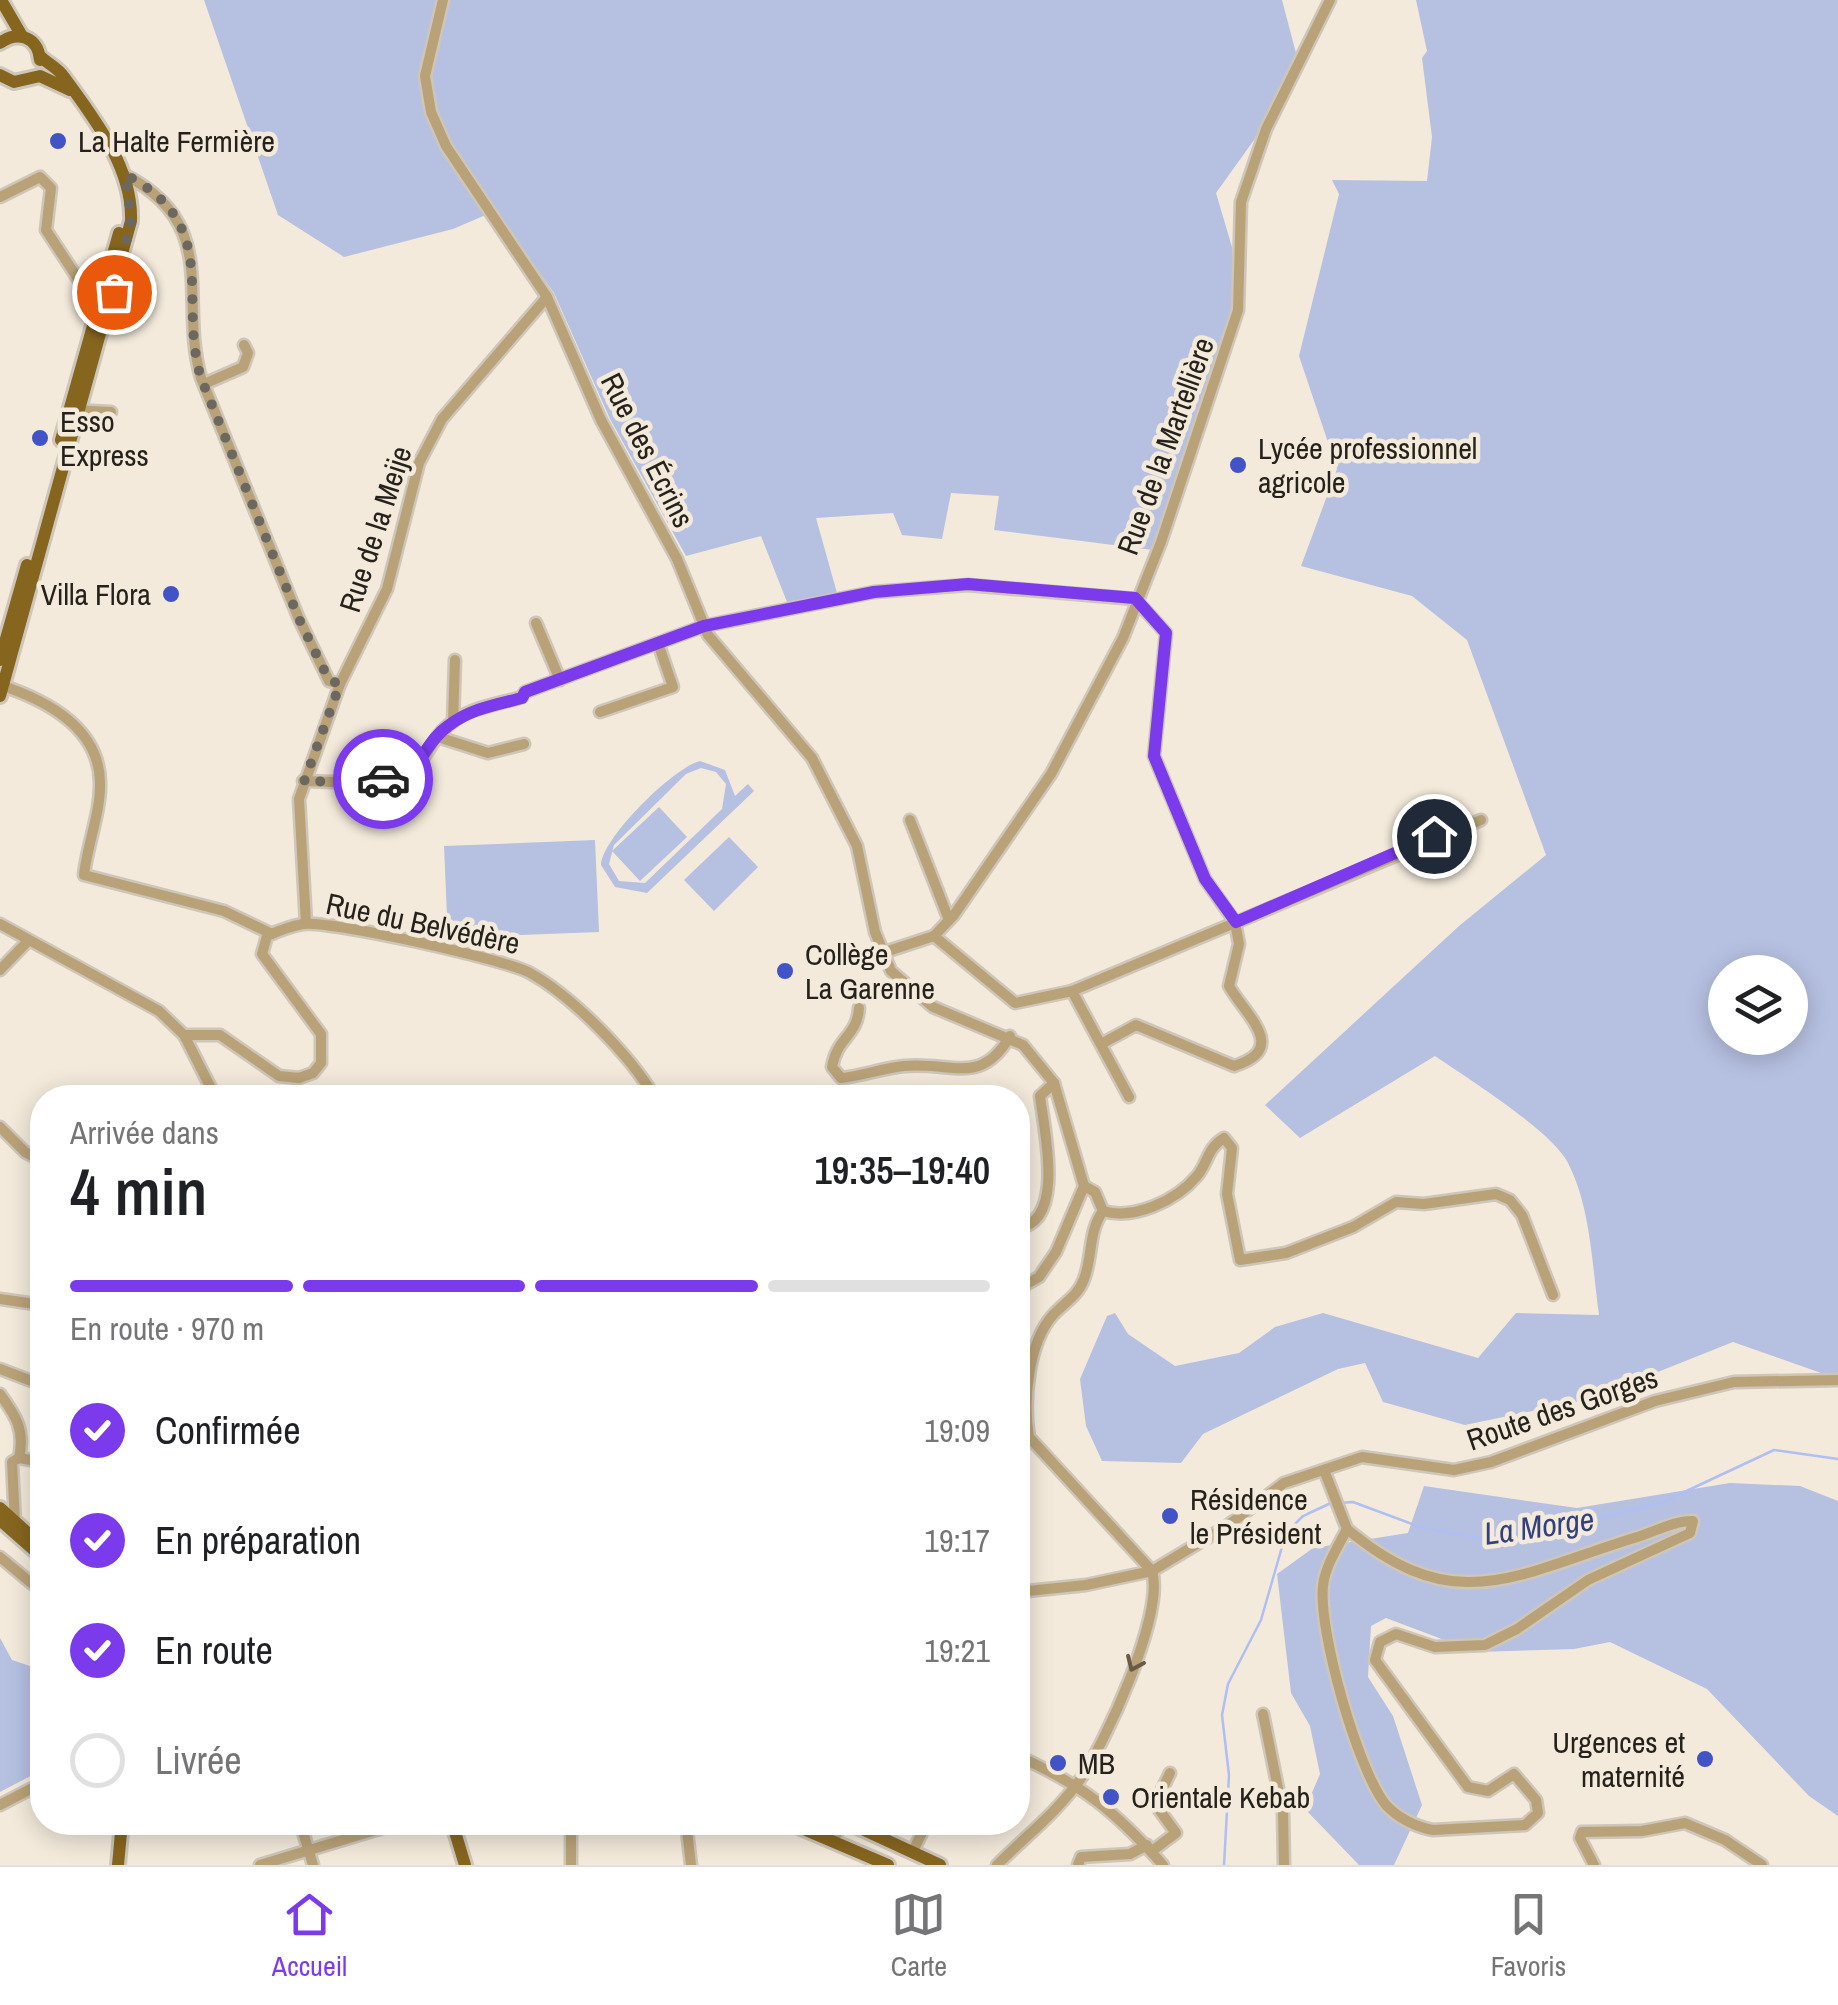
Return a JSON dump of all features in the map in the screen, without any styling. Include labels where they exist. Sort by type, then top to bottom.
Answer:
[{"type":"main road","points":[[1,0],[2,41],[22,36]]},
{"type":"main road","points":[[0,660],[131,221],[126,175],[118,161],[66,79],[40,56],[34,42],[22,36],[1,0]]},
{"type":"main road","points":[[34,76],[40,56]]},
{"type":"main road","points":[[0,75],[14,82],[34,76],[49,78],[72,91]]},
{"type":"main road","points":[[103,314],[123,219],[118,161]]},
{"type":"main road","points":[[1,689],[74,410]]},
{"type":"main road","points":[[0,1508],[30,1535]]},
{"type":"main road","points":[[0,1520],[30,1546]]},
{"type":"main road","points":[[118,1865],[121,1835]]},
{"type":"main road","points":[[456,1835],[465,1865]]},
{"type":"main road","points":[[816,1835],[888,1865]]},
{"type":"main road","points":[[875,1835],[940,1865]]},
{"type":"street","name":"Rue des Écrins","points":[[443,0],[425,76],[431,112],[446,146],[547,298],[601,420],[678,559],[704,626],[816,766],[857,846],[882,953]]},
{"type":"street","name":"Rue de la Martellière","points":[[882,953],[934,936],[949,920],[1051,774],[1123,638],[1135,598],[1161,542],[1238,310],[1241,202],[1266,129],[1330,0]]},
{"type":"street","points":[[126,175],[163,204],[190,242],[196,288],[192,342],[204,384],[299,619],[329,680],[340,684]]},
{"type":"street","points":[[0,197],[40,177],[51,188],[46,230],[103,314]]},
{"type":"street","name":"Rue de la Meije","points":[[306,923],[299,800],[340,684],[387,589],[420,463],[442,420],[547,298]]},
{"type":"street","points":[[204,384],[243,367],[248,353],[244,345]]},
{"type":"street","points":[[74,410],[111,412]]},
{"type":"street","points":[[304,782],[390,778],[418,765],[453,722],[704,626],[874,592],[939,586],[1135,598],[1166,633],[1154,756],[1205,879],[1236,922],[1239,944],[1228,986],[1260,1030],[1262,1043],[1256,1056],[1234,1066],[1220,1064],[1136,1025],[1104,1043]]},
{"type":"street","points":[[536,623],[560,680]]},
{"type":"street","points":[[600,712],[673,687],[658,643]]},
{"type":"street","points":[[453,722],[455,660]]},
{"type":"street","points":[[1,689],[31,696],[67,718],[90,742],[100,782],[84,875],[210,907],[272,934]]},
{"type":"street","points":[[438,736],[488,753],[524,744]]},
{"type":"street","points":[[910,820],[949,920]]},
{"type":"street","points":[[934,936],[1015,1004],[1072,991],[1482,820]]},
{"type":"street","points":[[184,1036],[220,1035],[279,1076],[299,1078],[313,1073],[324,1049],[321,1034],[262,954],[262,944],[272,934],[306,923]]},
{"type":"street","name":"Rue du Belvédère","points":[[306,923],[459,952],[527,971],[548,984],[640,1072],[648,1085]]},
{"type":"street","points":[[0,924],[27,942],[146,1001],[184,1036],[209,1085]]},
{"type":"street","points":[[0,970],[27,942]]},
{"type":"street","points":[[882,953],[891,971],[918,998],[1010,1036],[1034,1053],[1054,1083],[1084,1186],[1056,1252],[1039,1277],[1030,1282]]},
{"type":"street","points":[[1072,991],[1104,1043],[1128,1097]]},
{"type":"street","points":[[860,1008],[858,1022],[834,1052],[832,1067],[841,1078],[905,1066],[978,1069],[1001,1054],[1010,1036]]},
{"type":"street","points":[[1030,1224],[1040,1215],[1048,1196],[1040,1096],[1054,1083]]},
{"type":"street","points":[[0,1127],[30,1154]]},
{"type":"street","points":[[1103,1211],[1130,1215],[1165,1200],[1196,1178],[1211,1147],[1224,1138],[1232,1148],[1227,1194],[1240,1260],[1286,1253],[1353,1227],[1396,1202],[1424,1204],[1496,1194],[1510,1200],[1522,1215],[1553,1295]]},
{"type":"street","points":[[1084,1186],[1095,1192],[1103,1211]]},
{"type":"street","points":[[1030,1386],[1036,1352],[1050,1318],[1076,1296],[1085,1278],[1094,1223],[1103,1211]]},
{"type":"street","points":[[0,1299],[30,1303]]},
{"type":"street","points":[[0,1369],[30,1380]]},
{"type":"street","name":"Route des Gorges","points":[[1030,1591],[1086,1585],[1152,1571],[1227,1526],[1284,1483],[1362,1457],[1454,1470],[1655,1402],[1718,1386],[1838,1380]]},
{"type":"street","points":[[0,1394],[18,1420],[22,1441],[19,1458]]},
{"type":"street","points":[[1030,1438],[1152,1571],[1156,1590],[1142,1646],[1110,1724],[1076,1784],[1030,1831]]},
{"type":"street","points":[[15,1522],[12,1462],[19,1458],[30,1460]]},
{"type":"street","points":[[1324,1470],[1345,1525],[1366,1546],[1433,1580],[1474,1585],[1528,1575],[1681,1522],[1696,1525],[1690,1533],[1588,1580],[1517,1630],[1484,1645],[1435,1647],[1396,1634],[1380,1642],[1375,1660],[1468,1787],[1488,1791],[1514,1774],[1536,1800],[1538,1812],[1525,1826],[1433,1830],[1419,1827],[1386,1804],[1372,1781],[1330,1656],[1322,1588],[1345,1525]]},
{"type":"street","points":[[0,1557],[30,1582]]},
{"type":"street","points":[[1263,1714],[1283,1813],[1284,1865]]},
{"type":"street","points":[[1030,1762],[1076,1784],[1163,1865]]},
{"type":"street","points":[[1079,1862],[1111,1852],[1130,1854],[1176,1833],[1155,1804],[1170,1773]]},
{"type":"street","points":[[0,1805],[30,1789]]},
{"type":"street","points":[[1594,1865],[1580,1838],[1582,1832],[1685,1823],[1725,1840],[1762,1865]]},
{"type":"street","points":[[304,1835],[313,1865]]},
{"type":"street","points":[[260,1865],[360,1835]]},
{"type":"street","points":[[571,1835],[572,1865]]},
{"type":"street","points":[[688,1835],[691,1865]]},
{"type":"street","points":[[832,1842],[836,1835]]},
{"type":"street","points":[[913,1851],[921,1835]]},
{"type":"street","points":[[997,1865],[1026,1835]]},
{"type":"shaded area","points":[[204,0],[1282,0],[1296,53],[1254,140],[1216,193],[1232,247],[1232,316],[1153,550],[994,530],[999,496],[951,493],[942,539],[902,535],[893,513],[816,518],[837,593],[787,602],[761,536],[686,556],[610,419],[554,293],[495,211],[453,229],[344,257],[278,215]]},
{"type":"shaded area","points":[[1416,0],[1838,0],[1838,1379],[1733,1342],[1590,1399],[1465,1425],[1383,1402],[1365,1363],[1338,1369],[1203,1434],[1181,1463],[1102,1461],[1086,1426],[1080,1379],[1107,1316],[1115,1313],[1128,1334],[1175,1366],[1239,1353],[1275,1327],[1323,1313],[1478,1358],[1516,1313],[1599,1315],[1586,1218],[1568,1163],[1527,1121],[1435,1056],[1300,1138],[1265,1105],[1459,926],[1546,855],[1467,640],[1412,596],[1301,566],[1337,469],[1299,356],[1339,194],[1332,180],[1427,181],[1432,137],[1422,58],[1427,51]]},
{"type":"shaded area","points":[[700,761],[725,770],[735,796],[748,784],[754,791],[647,893],[615,887],[601,865],[613,838],[641,805],[688,766]],"holes":[[[701,768],[716,772],[726,784],[722,809],[645,883],[619,881],[609,864],[614,845],[686,774]]]},
{"type":"shaded area","points":[[659,807],[687,837],[640,881],[612,851]]},
{"type":"shaded area","points":[[729,837],[758,867],[714,911],[684,880]]},
{"type":"shaded area","points":[[595,840],[599,932],[448,938],[444,846]]},
{"type":"shaded area","points":[[1730,1483],[1800,1486],[1838,1501],[1838,1816],[1809,1796],[1707,1689],[1610,1642],[1574,1649],[1476,1652],[1386,1618],[1371,1626],[1368,1677],[1393,1716],[1422,1805],[1394,1865],[1359,1865],[1305,1809],[1320,1774],[1310,1726],[1291,1693],[1277,1574],[1313,1548],[1408,1533],[1424,1486],[1577,1508]]},
{"type":"shaded area","points":[[0,1638],[12,1660],[30,1666],[30,1776],[0,1792]]},
{"type":"waterway","name":"La Morge","points":[[1339,1503],[1353,1502],[1420,1527],[1485,1539],[1523,1533],[1566,1516],[1600,1518],[1663,1502],[1774,1450],[1838,1459]]},
{"type":"waterway","name":"La Morge","points":[[1224,1865],[1229,1775],[1222,1715],[1228,1684],[1261,1620],[1286,1533],[1303,1516],[1331,1503]]},
{"type":"way so far","points":[[114,292],[131,221],[132,202],[126,175],[163,204],[190,242],[196,288],[192,342],[201,378],[299,619],[329,680],[340,684],[304,782],[383,779]]},
{"type":"place","name":"La Halte Fermière","points":[[58,141]]},
{"type":"place","name":"Esso Express","points":[[40,438]]},
{"type":"place","name":"Lycée professionnel agricole","points":[[1238,465]]},
{"type":"place","name":"Villa Flora","points":[[171,594]]},
{"type":"place","name":"Collège La Garenne","points":[[785,971]]},
{"type":"place","name":"Résidence le Président","points":[[1170,1516]]},
{"type":"place","name":"Urgences et maternité","points":[[1705,1759]]},
{"type":"place","name":"MB","points":[[1058,1763]]},
{"type":"place","name":"Orientale Kebab","points":[[1111,1797]]},
{"type":"route","points":[[383,779],[418,765],[442,730],[470,712],[522,698],[525,692],[690,630],[874,592],[968,584],[1135,598],[1166,633],[1154,756],[1205,879],[1236,922],[1434,836]]}]
